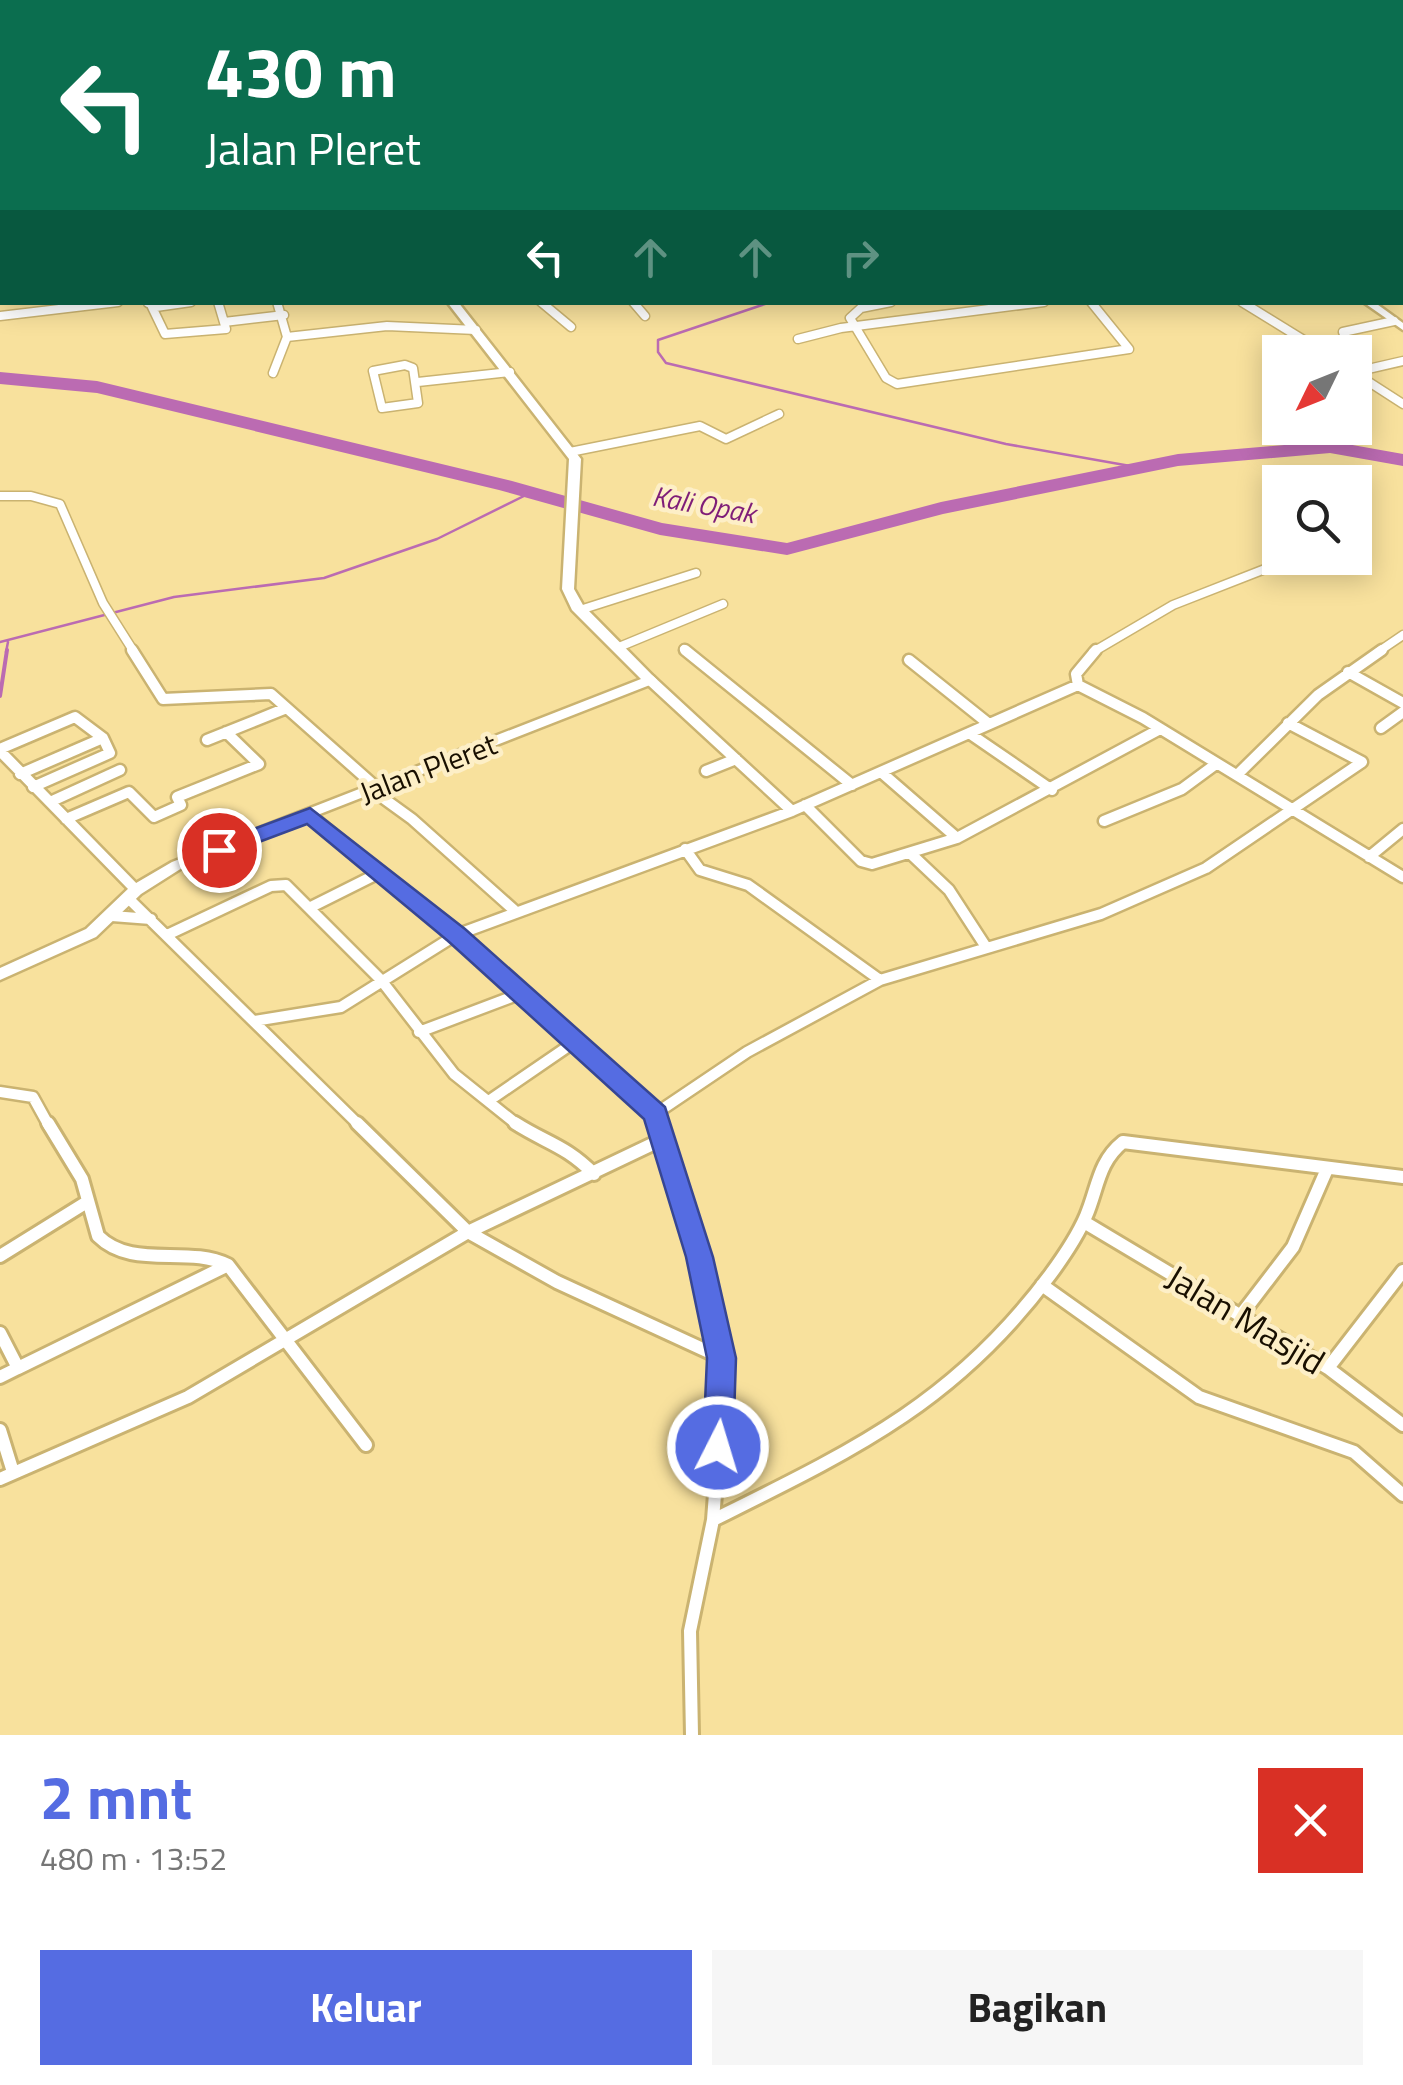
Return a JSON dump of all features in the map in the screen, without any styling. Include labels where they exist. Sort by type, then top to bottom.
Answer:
[{"type":"main road","points":[[455,305],[510,372],[578,467],[568,589],[580,610],[650,680]]},
{"type":"main road","name":"Jalan Pleret","points":[[0,974],[92,933],[133,894],[177,865],[650,680]]},
{"type":"street","points":[[11,316],[14,305]]},
{"type":"street","points":[[0,316],[95,305]]},
{"type":"street","points":[[151,305],[168,335],[223,331],[219,305]]},
{"type":"street","points":[[273,372],[288,337],[279,305]]},
{"type":"street","points":[[545,305],[570,326]]},
{"type":"street","points":[[635,305],[645,316]]},
{"type":"street","points":[[879,305],[856,311],[850,318],[886,378],[897,384],[1128,349],[1093,305]]},
{"type":"street","points":[[798,338],[854,326],[1020,305]]},
{"type":"street","points":[[1247,305],[1295,335]]},
{"type":"street","points":[[1372,305],[1399,324]]},
{"type":"street","points":[[224,322],[284,315]]},
{"type":"street","points":[[1344,332],[1399,324]]},
{"type":"street","points":[[288,337],[392,326],[476,330]]},
{"type":"street","points":[[1372,368],[1403,361]]},
{"type":"street","points":[[406,365],[413,368],[418,382],[418,403],[382,408],[373,371],[406,365]]},
{"type":"street","points":[[418,382],[510,372]]},
{"type":"street","points":[[1372,383],[1403,404]]},
{"type":"street","points":[[570,452],[700,426],[726,439],[779,414]]},
{"type":"street","points":[[0,496],[32,496],[60,504],[103,603],[162,699],[271,694],[514,910]]},
{"type":"street","points":[[1078,685],[1079,666],[1134,624],[1262,571]]},
{"type":"street","points":[[580,610],[696,572]]},
{"type":"street","points":[[619,647],[724,604]]},
{"type":"street","points":[[1237,775],[1288,723],[1348,672],[1403,636]]},
{"type":"street","points":[[684,649],[852,785]]},
{"type":"street","points":[[909,660],[989,724]]},
{"type":"street","points":[[1348,672],[1403,703]]},
{"type":"street","points":[[650,680],[792,811]]},
{"type":"street","points":[[254,1020],[342,1007],[456,935],[514,910],[792,811],[1078,685]]},
{"type":"street","points":[[1078,685],[1160,729],[1403,878]]},
{"type":"street","points":[[206,740],[284,709]]},
{"type":"street","points":[[1381,728],[1403,712]]},
{"type":"street","points":[[32,787],[108,754],[103,738],[75,717],[0,750],[32,787],[66,819],[167,935],[468,1232],[557,1282],[722,1358]]},
{"type":"street","points":[[656,1114],[747,1052],[880,980],[1101,914],[1206,868],[1362,762],[1288,723]]},
{"type":"street","points":[[805,805],[864,863],[911,854],[957,838],[1160,729]]},
{"type":"street","points":[[66,819],[129,792],[154,817],[181,804],[177,797],[259,764],[226,732]]},
{"type":"street","points":[[969,733],[1052,790]]},
{"type":"street","points":[[20,774],[103,738]]},
{"type":"street","points":[[706,772],[736,759]]},
{"type":"street","points":[[1104,821],[1182,789],[1216,764]]},
{"type":"street","points":[[50,802],[120,770]]},
{"type":"street","points":[[881,772],[957,838]]},
{"type":"street","points":[[310,815],[456,935],[656,1114],[700,1257],[724,1376],[713,1520],[690,1632],[692,1735]]},
{"type":"street","points":[[1369,857],[1403,829]]},
{"type":"street","points":[[685,849],[700,870],[748,885],[880,980]]},
{"type":"street","points":[[911,854],[949,890],[986,947]]},
{"type":"street","points":[[309,908],[381,872]]},
{"type":"street","points":[[167,935],[276,884],[286,885],[381,980],[454,1074],[526,1130],[566,1147],[594,1174]]},
{"type":"street","points":[[112,916],[152,919]]},
{"type":"street","points":[[419,1032],[522,994]]},
{"type":"street","points":[[490,1100],[576,1041]]},
{"type":"street","points":[[0,1092],[36,1099],[83,1181],[89,1220],[98,1237],[114,1250],[134,1254],[199,1252],[228,1265],[366,1445]]},
{"type":"street","points":[[0,1430],[7,1476],[188,1397],[468,1232],[661,1140]]},
{"type":"street","points":[[713,1520],[914,1413],[958,1381],[1042,1285],[1084,1222],[1102,1162],[1122,1142],[1403,1177]]},
{"type":"street","points":[[1241,1315],[1282,1268],[1320,1199],[1327,1169]]},
{"type":"street","points":[[0,1256],[86,1202]]},
{"type":"street","name":"Jalan Masjid","points":[[1084,1222],[1328,1368],[1403,1425]]},
{"type":"street","points":[[0,1377],[228,1265]]},
{"type":"street","points":[[1328,1368],[1403,1271]]},
{"type":"street","points":[[1042,1285],[1199,1397],[1354,1452],[1403,1495]]},
{"type":"street","points":[[0,1333],[18,1368]]},
{"type":"waterway","points":[[762,305],[658,340],[658,352],[666,363],[1006,444],[1136,467]]},
{"type":"waterway","name":"Kali Opak","points":[[0,378],[97,387],[505,485],[660,529],[787,549],[941,508],[1178,460],[1330,447],[1403,460]]},
{"type":"waterway","points":[[0,642],[174,597],[324,578],[437,539],[532,492]]},
{"type":"waterway","points":[[6,652],[8,642]]},
{"type":"waterway","points":[[0,696],[7,650]]},
{"type":"route","points":[[219,850],[310,815],[456,935],[656,1114],[700,1257],[722,1358],[718,1447]]}]
